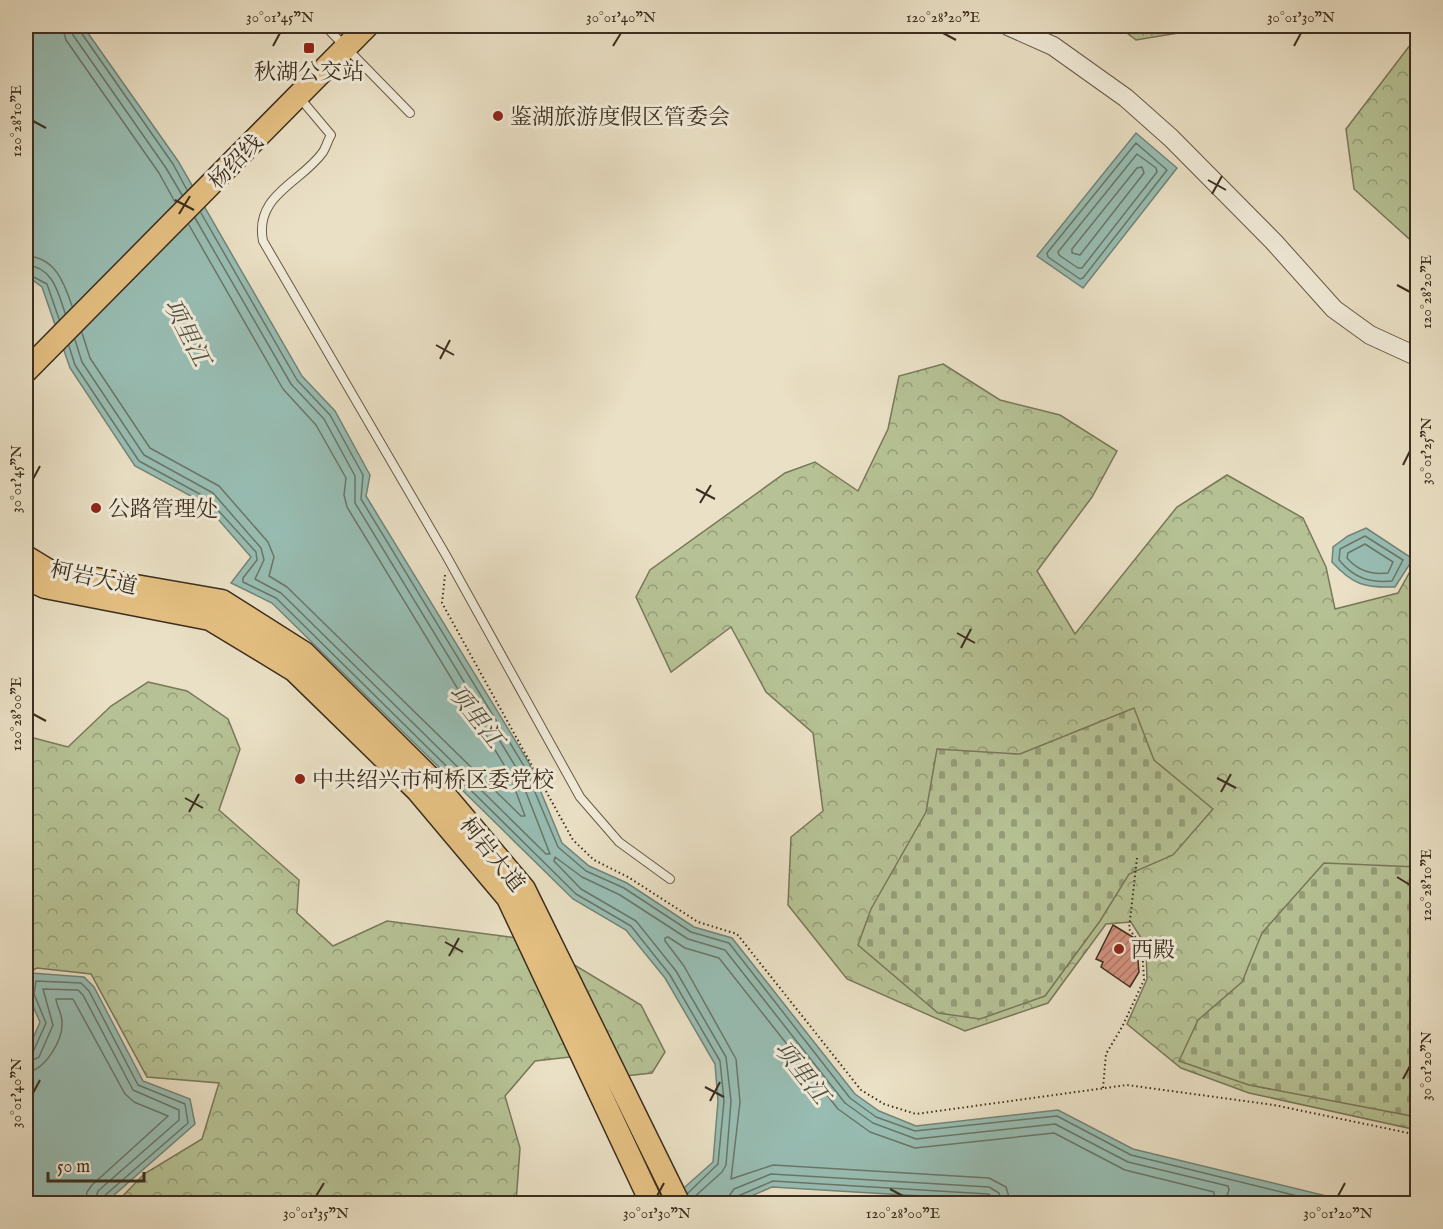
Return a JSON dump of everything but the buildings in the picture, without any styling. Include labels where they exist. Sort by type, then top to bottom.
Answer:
[{"type":"main road","name":"杨绍线","points":[[26,371],[367,26]]},
{"type":"main road","name":"柯岩大道","points":[[26,557],[49,571],[222,601],[304,653],[432,780],[524,889],[678,1203]]},
{"type":"main road","name":"柯岩大道","points":[[26,578],[45,586],[210,619],[294,670],[417,790],[508,898],[652,1203]]},
{"type":"street","points":[[1008,26],[1053,46],[1126,98],[1171,138],[1274,242],[1334,309],[1370,335],[1418,357]]},
{"type":"lane","points":[[325,26],[410,113]]},
{"type":"lane","points":[[298,96],[331,135],[323,152],[269,204],[260,224],[263,241],[447,557],[580,797],[619,842],[669,879]]},
{"type":"path","points":[[447,557],[442,603],[573,840],[594,860],[628,877],[698,922],[737,934],[861,1090],[884,1104],[916,1114],[1126,1084],[1274,1105],[1418,1135]]},
{"type":"path","points":[[1103,1088],[1106,1054],[1122,1027],[1144,980],[1142,946],[1129,929],[1137,858]]},
{"type":"green space","points":[[1118,26],[1221,26],[1136,40]]},
{"type":"green space","points":[[1417,36],[1417,246],[1354,189],[1346,129]]},
{"type":"green space","points":[[943,364],[1000,400],[1060,415],[1117,451],[1092,497],[1037,571],[1075,634],[1177,507],[1227,475],[1303,518],[1326,567],[1335,609],[1398,593],[1417,559],[1417,1130],[1249,1093],[1181,1068],[1127,1024],[1147,979],[1146,946],[1131,922],[1106,924],[1048,1003],[965,1031],[847,979],[788,905],[791,837],[823,811],[813,733],[766,692],[731,627],[671,672],[636,597],[650,570],[785,473],[815,462],[858,491],[888,429],[899,376]]},
{"type":"green space","points":[[148,682],[187,691],[228,719],[240,749],[219,810],[299,880],[297,913],[333,946],[387,921],[533,940],[641,1005],[665,1052],[652,1073],[625,1076],[579,1056],[535,1061],[505,1096],[520,1148],[516,1203],[116,1203],[144,1174],[202,1139],[219,1083],[147,1077],[91,974],[37,968],[26,974],[26,736],[68,747],[111,706]]},
{"type":"green space","points":[[1134,708],[1154,760],[1213,809],[1173,855],[1129,874],[1100,921],[1045,996],[980,1019],[938,1013],[858,945],[871,909],[926,812],[937,749],[1020,754]]},
{"type":"green space","points":[[1324,863],[1417,867],[1417,1117],[1249,1085],[1179,1061],[1198,1020],[1242,982],[1262,933]]},
{"type":"water","name":"项里江","points":[[26,26],[83,26],[178,161],[302,376],[335,411],[370,475],[366,496],[529,763],[562,843],[589,866],[627,883],[694,927],[732,938],[855,1094],[879,1111],[916,1126],[1058,1110],[1133,1149],[1355,1203],[1263,1204],[1242,1200],[1226,1204],[991,1204],[988,1200],[772,1187],[735,1203],[667,1203],[713,1162],[718,1101],[715,1064],[665,978],[626,930],[573,899],[272,603],[231,583],[251,557],[204,503],[135,466],[70,368],[42,287],[26,275]]},
{"type":"water","points":[[1136,133],[1177,168],[1083,288],[1037,256]]},
{"type":"water","points":[[1366,528],[1413,559],[1395,587],[1367,586],[1346,576],[1332,562],[1333,547],[1348,536]]},
{"type":"water","points":[[31,973],[84,977],[94,987],[143,1081],[190,1099],[195,1124],[105,1203],[26,1203],[26,1055],[40,1022],[28,995]]},
{"type":"place","name":"秋湖公交站","points":[[309,48]]},
{"type":"place","name":"鉴湖旅游度假区管委会","points":[[498,116]]},
{"type":"place","name":"公路管理处","points":[[96,508]]},
{"type":"place","name":"中共绍兴市柯桥区委党校","points":[[300,779]]},
{"type":"place","name":"西殿","points":[[1119,949]]}]
